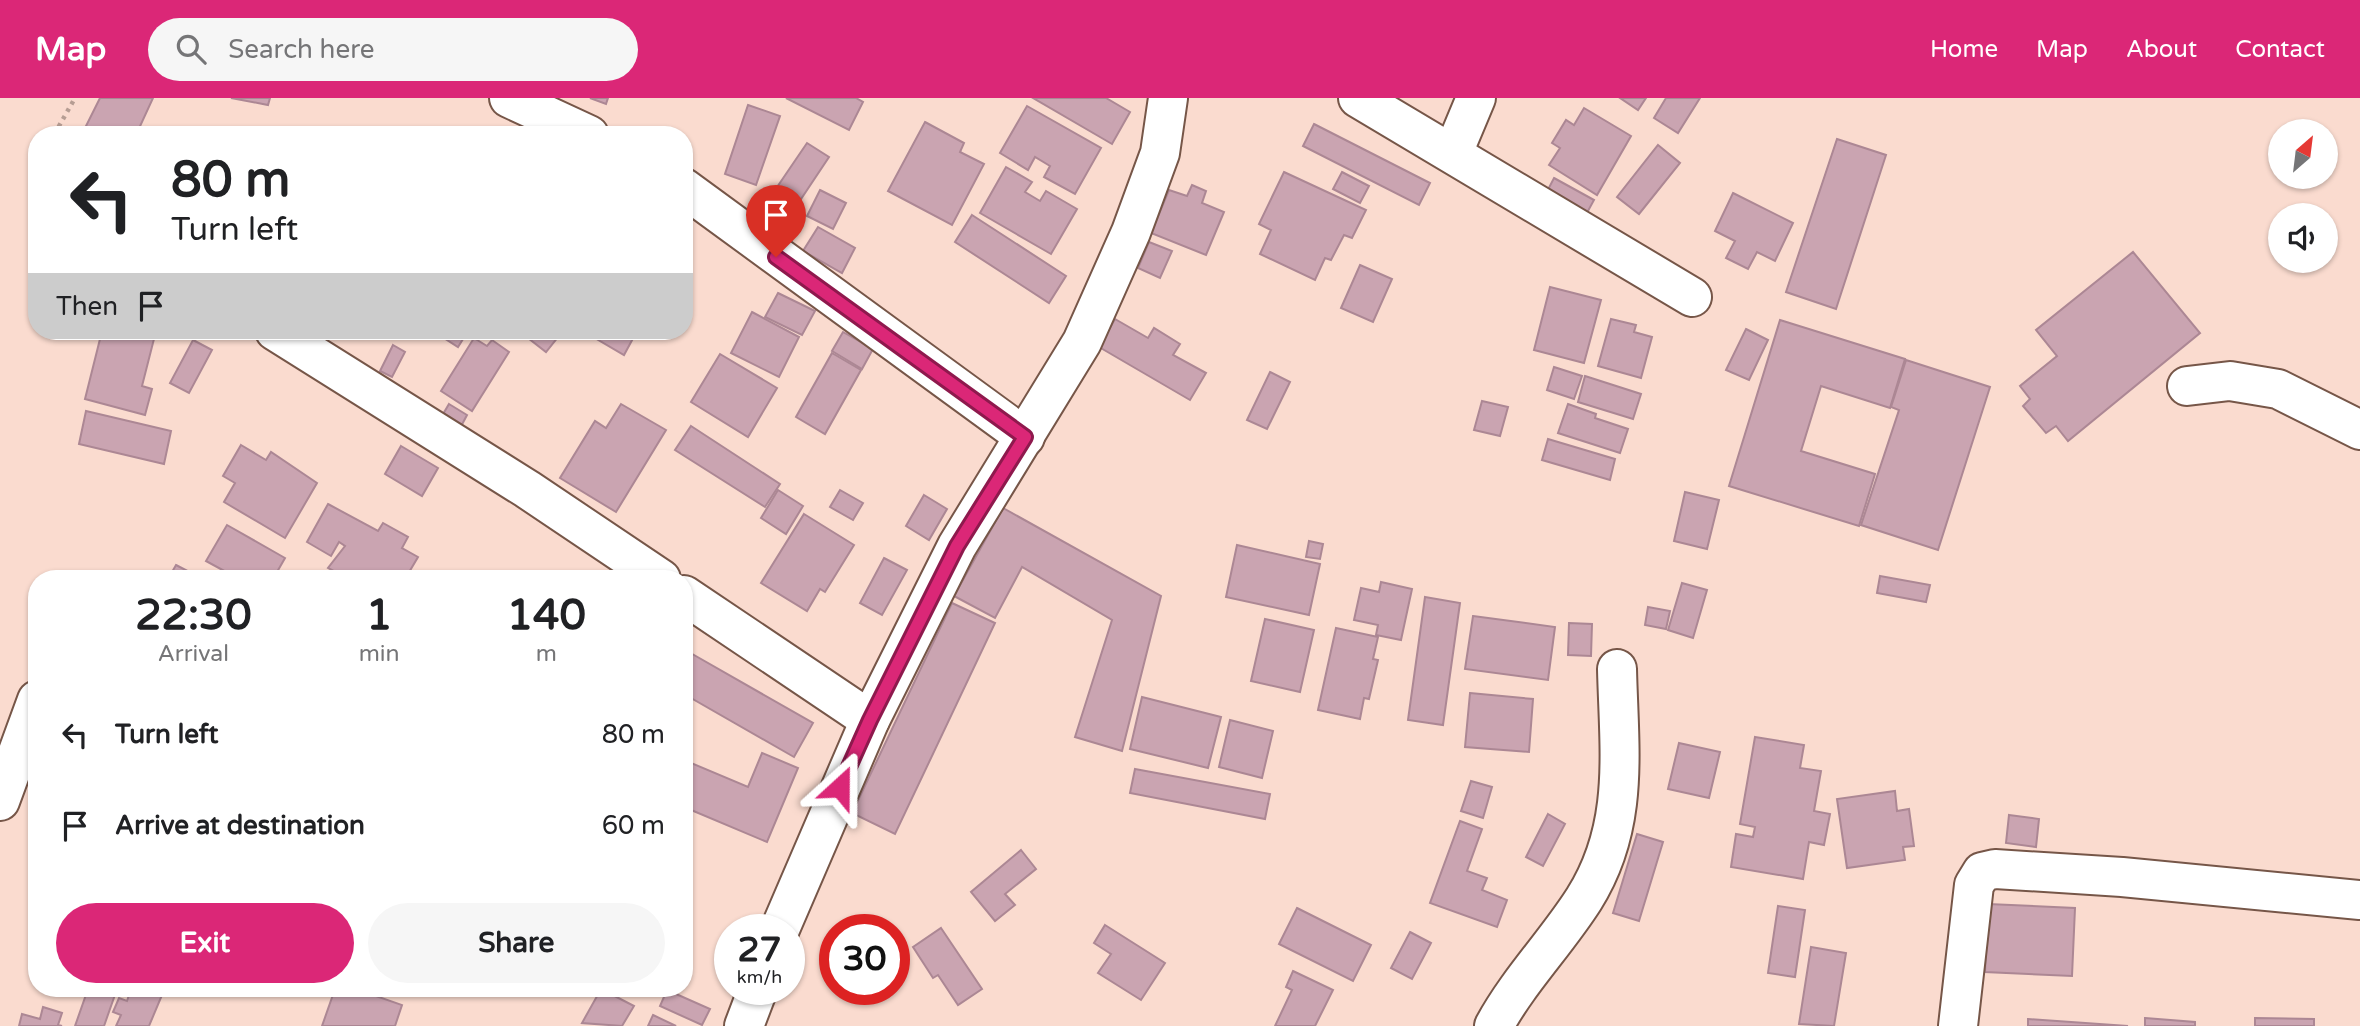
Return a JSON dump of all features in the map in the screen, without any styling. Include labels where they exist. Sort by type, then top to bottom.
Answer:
[{"type":"street","points":[[509,98],[570,126]]},
{"type":"street","points":[[786,914],[870,720],[957,546],[1082,342],[1132,232],[1160,153],[1168,98]]},
{"type":"street","points":[[1358,98],[1692,297]]},
{"type":"street","points":[[1453,153],[1476,98]]},
{"type":"street","points":[[693,195],[1025,437]]},
{"type":"street","points":[[289,340],[527,489],[648,570]]},
{"type":"street","points":[[2187,386],[2230,381],[2278,389],[2360,430]]},
{"type":"street","points":[[693,601],[870,720]]},
{"type":"street","points":[[1494,1026],[1505,1005],[1584,899],[1606,856],[1617,817],[1620,774],[1617,670]]},
{"type":"street","points":[[0,801],[28,725]]},
{"type":"street","points":[[1958,1026],[1974,885],[1982,872],[1995,869],[2122,877],[2360,900]]},
{"type":"street","points":[[744,1026],[752,1005]]},
{"type":"path","points":[[59,126],[75,98]]},
{"type":"building","points":[[100,98],[153,98],[140,126],[86,126]]},
{"type":"building","points":[[231,98],[270,98],[268,105]]},
{"type":"building","points":[[590,98],[608,98],[606,104]]},
{"type":"building","points":[[786,98],[856,98],[863,102],[849,130]]},
{"type":"building","points":[[1033,98],[1106,98],[1130,112],[1112,144]]},
{"type":"building","points":[[1620,98],[1646,98],[1638,110]]},
{"type":"building","points":[[1666,98],[1700,98],[1678,133],[1654,118]]},
{"type":"building","points":[[748,105],[780,116],[756,185],[725,174]]},
{"type":"building","points":[[1027,106],[1101,148],[1075,194],[1044,177],[1050,166],[1035,157],[1028,170],[1000,153]]},
{"type":"building","points":[[1584,108],[1631,136],[1597,195],[1549,165],[1560,148],[1552,143],[1566,120],[1574,125]]},
{"type":"building","points":[[925,122],[964,143],[960,152],[984,164],[952,225],[888,191]]},
{"type":"building","points":[[1314,124],[1430,183],[1419,205],[1303,146]]},
{"type":"building","points":[[1837,139],[1886,155],[1836,309],[1786,292]]},
{"type":"building","points":[[807,143],[829,157],[793,211],[771,196]]},
{"type":"building","points":[[1658,145],[1680,163],[1639,214],[1617,197]]},
{"type":"building","points":[[1006,167],[1032,182],[1025,192],[1040,201],[1046,191],[1077,209],[1051,254],[980,213]]},
{"type":"building","points":[[1284,172],[1366,210],[1352,238],[1344,235],[1331,260],[1325,258],[1315,280],[1260,254],[1271,230],[1259,224]]},
{"type":"building","points":[[1342,172],[1369,186],[1360,203],[1333,189]]},
{"type":"building","points":[[1554,178],[1594,200],[1582,222],[1542,201]]},
{"type":"building","points":[[1192,185],[1206,191],[1202,203],[1224,212],[1206,255],[1151,233],[1169,190],[1187,196]]},
{"type":"building","points":[[820,190],[846,203],[833,229],[807,216]]},
{"type":"building","points":[[1733,193],[1793,223],[1775,261],[1757,252],[1748,269],[1726,258],[1735,241],[1715,231]]},
{"type":"building","points":[[972,215],[1066,276],[1049,303],[955,242]]},
{"type":"building","points":[[818,227],[855,248],[842,273],[803,251]]},
{"type":"building","points":[[1149,242],[1172,251],[1160,278],[1138,268]]},
{"type":"building","points":[[2133,252],[2200,333],[2068,441],[2056,426],[2046,433],[2023,406],[2030,399],[2020,386],[2057,356],[2036,330]]},
{"type":"building","points":[[1360,265],[1392,279],[1373,322],[1341,308]]},
{"type":"building","points":[[1550,287],[1601,300],[1584,363],[1534,350]]},
{"type":"building","points":[[778,293],[815,311],[802,335],[765,317]]},
{"type":"building","points":[[752,312],[799,337],[779,377],[731,353]]},
{"type":"building","points":[[1115,319],[1148,338],[1154,328],[1180,344],[1173,355],[1206,373],[1190,400],[1099,347]]},
{"type":"building","points":[[1611,319],[1636,325],[1634,332],[1652,337],[1641,378],[1598,366]]},
{"type":"building","points":[[1780,320],[1905,359],[1890,408],[1821,386],[1801,451],[1875,474],[1859,526],[1729,486]]},
{"type":"building","points":[[1746,329],[1768,340],[1749,380],[1726,370]]},
{"type":"building","points":[[843,332],[873,349],[862,369],[832,351]]},
{"type":"building","points":[[100,340],[154,340],[142,386],[152,389],[145,415],[85,399]]},
{"type":"building","points":[[193,340],[212,350],[189,393],[170,383]]},
{"type":"building","points":[[447,340],[462,340],[458,347]]},
{"type":"building","points":[[473,340],[487,346],[492,340],[509,352],[472,411],[441,391]]},
{"type":"building","points":[[531,340],[556,340],[546,352]]},
{"type":"building","points":[[598,340],[632,340],[624,355]]},
{"type":"building","points":[[393,345],[405,352],[392,377],[380,371]]},
{"type":"building","points":[[832,353],[861,370],[825,434],[796,417]]},
{"type":"building","points":[[720,354],[777,388],[748,437],[691,402]]},
{"type":"building","points":[[1906,360],[1990,387],[1938,550],[1861,525],[1899,410],[1891,407]]},
{"type":"building","points":[[1554,367],[1582,376],[1574,399],[1547,390]]},
{"type":"building","points":[[1270,372],[1290,382],[1267,429],[1247,420]]},
{"type":"building","points":[[1585,376],[1641,394],[1633,419],[1578,402]]},
{"type":"building","points":[[1482,401],[1508,407],[1500,436],[1474,430]]},
{"type":"building","points":[[449,404],[467,415],[458,432],[439,421]]},
{"type":"building","points":[[621,404],[666,430],[616,512],[560,478],[595,421],[606,428]]},
{"type":"building","points":[[1568,404],[1596,414],[1595,418],[1628,429],[1620,453],[1558,433]]},
{"type":"building","points":[[86,411],[171,431],[164,464],[79,444]]},
{"type":"building","points":[[691,426],[780,484],[765,507],[675,450]]},
{"type":"building","points":[[1548,439],[1615,459],[1610,480],[1542,460]]},
{"type":"building","points":[[241,445],[266,460],[271,452],[317,483],[285,538],[224,502],[235,483],[223,476]]},
{"type":"building","points":[[401,446],[438,468],[422,496],[385,474]]},
{"type":"building","points":[[778,490],[803,506],[786,534],[761,518]]},
{"type":"building","points":[[840,490],[863,503],[853,520],[830,507]]},
{"type":"building","points":[[1685,492],[1719,500],[1707,549],[1674,541]]},
{"type":"building","points":[[924,495],[947,509],[929,540],[906,526]]},
{"type":"building","points":[[328,504],[378,531],[383,523],[408,537],[402,548],[418,557],[410,570],[332,570],[328,568],[345,546],[339,542],[331,556],[307,542]]},
{"type":"building","points":[[1003,508],[1161,596],[1122,751],[1075,737],[1112,620],[1022,567],[995,618],[954,596]]},
{"type":"building","points":[[804,514],[854,545],[825,592],[820,589],[807,611],[761,583]]},
{"type":"building","points":[[227,525],[285,558],[278,570],[222,570],[206,561]]},
{"type":"building","points":[[1309,541],[1323,544],[1320,559],[1306,557]]},
{"type":"building","points":[[1237,545],[1320,564],[1309,615],[1226,597]]},
{"type":"building","points":[[884,558],[907,570],[882,615],[860,603]]},
{"type":"building","points":[[176,565],[186,570],[173,570]]},
{"type":"building","points":[[1880,576],[1930,585],[1926,602],[1877,593]]},
{"type":"building","points":[[1381,582],[1412,589],[1401,640],[1376,635],[1378,625],[1354,620],[1361,588],[1379,592]]},
{"type":"building","points":[[1682,583],[1707,590],[1693,638],[1668,630]]},
{"type":"building","points":[[1425,597],[1460,603],[1443,725],[1408,720]]},
{"type":"building","points":[[952,603],[995,623],[895,834],[852,813]]},
{"type":"building","points":[[1648,607],[1670,611],[1666,629],[1645,625]]},
{"type":"building","points":[[1473,616],[1555,627],[1548,680],[1465,669]]},
{"type":"building","points":[[1265,619],[1314,630],[1300,692],[1251,681]]},
{"type":"building","points":[[1569,623],[1592,624],[1591,656],[1568,655]]},
{"type":"building","points":[[1336,628],[1378,637],[1373,659],[1378,660],[1369,699],[1364,698],[1360,719],[1318,710]]},
{"type":"building","points":[[693,654],[813,723],[794,757],[693,699]]},
{"type":"building","points":[[1470,693],[1533,699],[1529,752],[1465,747]]},
{"type":"building","points":[[1142,697],[1221,717],[1208,768],[1130,749]]},
{"type":"building","points":[[1230,720],[1273,731],[1262,778],[1219,767]]},
{"type":"building","points":[[1755,737],[1804,745],[1800,768],[1821,771],[1814,811],[1830,814],[1824,845],[1809,842],[1803,879],[1731,867],[1736,834],[1753,837],[1755,827],[1740,824]]},
{"type":"building","points":[[1679,743],[1720,752],[1709,798],[1668,789]]},
{"type":"building","points":[[762,753],[798,768],[767,842],[693,811],[693,764],[748,787]]},
{"type":"building","points":[[1135,769],[1270,794],[1265,819],[1130,793]]},
{"type":"building","points":[[1471,781],[1492,787],[1483,818],[1461,811]]},
{"type":"building","points":[[1895,791],[1897,811],[1909,809],[1914,846],[1903,847],[1905,860],[1847,868],[1837,799]]},
{"type":"building","points":[[1548,814],[1565,824],[1543,866],[1526,857]]},
{"type":"building","points":[[2009,815],[2039,819],[2036,847],[2006,843]]},
{"type":"building","points":[[1460,821],[1482,829],[1467,871],[1487,878],[1482,890],[1507,900],[1497,927],[1430,903]]},
{"type":"building","points":[[1637,834],[1663,842],[1639,921],[1613,913]]},
{"type":"building","points":[[1021,850],[1036,869],[1005,894],[1015,905],[995,921],[971,892]]},
{"type":"building","points":[[1988,904],[2075,908],[2072,976],[1985,972]]},
{"type":"building","points":[[1778,906],[1805,910],[1795,977],[1768,973]]},
{"type":"building","points":[[1297,908],[1371,945],[1353,981],[1279,944]]},
{"type":"building","points":[[1105,925],[1165,963],[1141,1000],[1098,973],[1111,954],[1094,943]]},
{"type":"building","points":[[941,928],[982,989],[958,1005],[938,975],[933,978],[913,947]]},
{"type":"building","points":[[1410,932],[1431,943],[1412,979],[1391,968]]},
{"type":"building","points":[[1811,947],[1846,953],[1834,1026],[1799,1024]]},
{"type":"building","points":[[1293,971],[1333,990],[1315,1026],[1275,1026],[1292,990],[1286,987]]},
{"type":"building","points":[[85,997],[114,997],[104,1026],[75,1026]]},
{"type":"building","points":[[128,997],[161,997],[149,1026],[116,1026],[121,1015],[113,1012],[119,998],[127,1001]]},
{"type":"building","points":[[332,997],[379,997],[402,1005],[395,1026],[322,1026]]},
{"type":"building","points":[[597,997],[617,997],[634,1006],[622,1026],[582,1023]]},
{"type":"building","points":[[664,997],[683,997],[710,1009],[702,1025],[660,1006]]},
{"type":"building","points":[[43,1007],[62,1013],[58,1025],[62,1026],[19,1026],[22,1014],[40,1019]]},
{"type":"building","points":[[653,1015],[676,1026],[648,1026]]},
{"type":"building","points":[[2145,1018],[2195,1022],[2195,1026],[2145,1026]]},
{"type":"building","points":[[2255,1018],[2314,1019],[2314,1026],[2255,1026]]},
{"type":"building","points":[[2028,1019],[2128,1026],[2028,1026]]},
{"type":"route","points":[[776,257],[1025,437],[957,546],[870,720],[840,787]]}]
